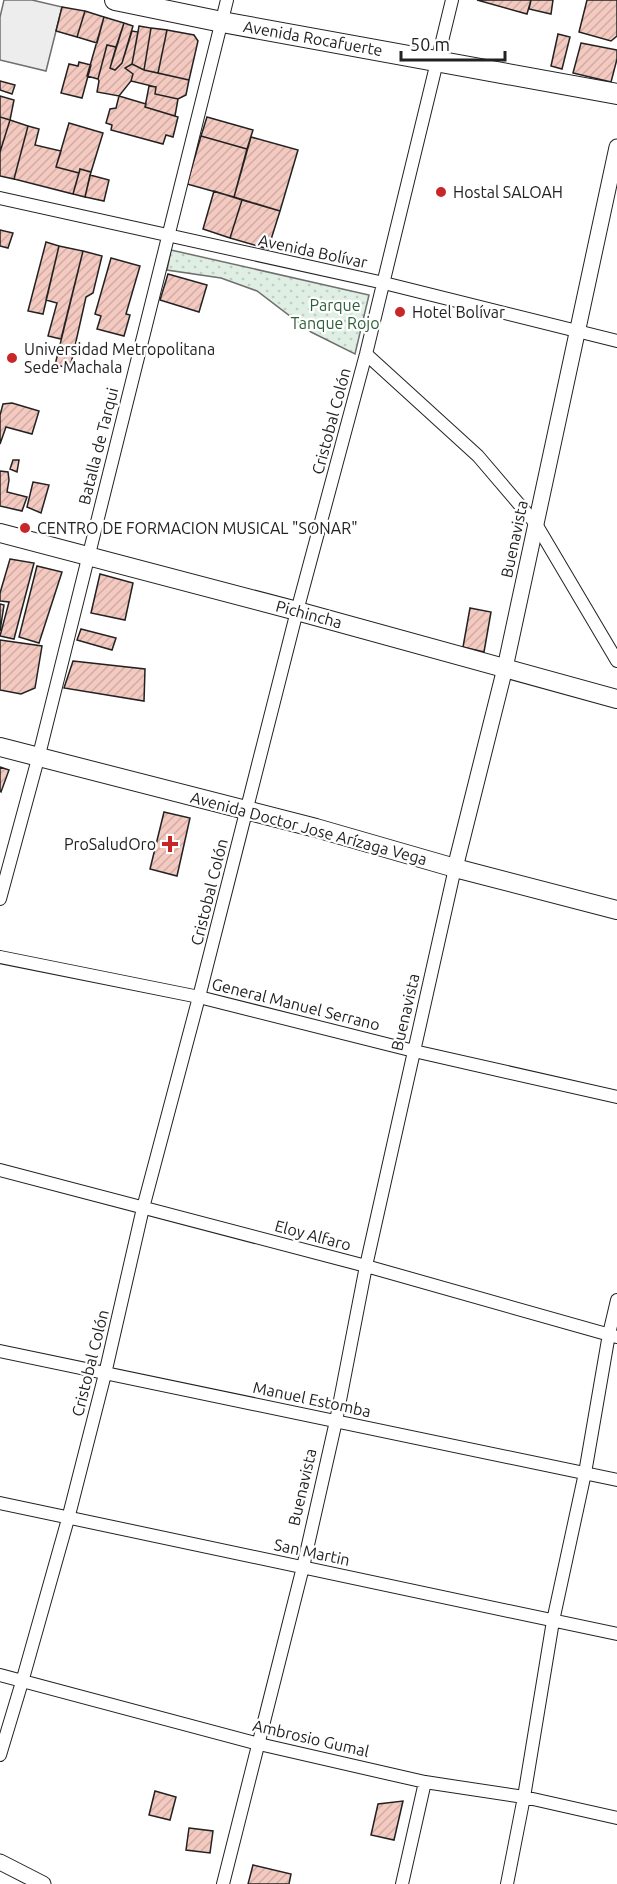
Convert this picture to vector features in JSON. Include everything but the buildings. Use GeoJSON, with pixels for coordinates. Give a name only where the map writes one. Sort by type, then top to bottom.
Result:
{"type":"FeatureCollection","features":[{"type":"Feature","properties":{"kind":"main road","name":"Avenida Rocafuerte"},"geometry":{"type":"LineString","coordinates":[[115,0],[222,22],[617,93]]}},
{"type":"Feature","properties":{"kind":"main road","name":"Pichincha"},"geometry":{"type":"LineString","coordinates":[[0,533],[297,611],[617,699]]}},
{"type":"Feature","properties":{"kind":"main road","name":"Avenida Doctor Jose Arízaga Vega"},"geometry":{"type":"LineString","coordinates":[[0,747],[316,828],[455,868],[617,910]]}},
{"type":"Feature","properties":{"kind":"street","name":"Batalla de Tarqui"},"geometry":{"type":"LineString","coordinates":[[0,899],[39,757],[227,0]]}},
{"type":"Feature","properties":{"kind":"street","name":"Cristobal Colón"},"geometry":{"type":"LineString","coordinates":[[0,1755],[68,1519],[105,1374],[143,1208],[297,611],[366,354],[452,0]]}},
{"type":"Feature","properties":{"kind":"street","name":"Buenavista"},"geometry":{"type":"LineString","coordinates":[[223,1884],[303,1567],[336,1421],[366,1266],[455,868],[505,668],[617,147]]}},
{"type":"Feature","properties":{"kind":"street","name":"Avenida Bolívar"},"geometry":{"type":"LineString","coordinates":[[0,198],[384,283],[617,341]]}},
{"type":"Feature","properties":{"kind":"street"},"geometry":{"type":"LineString","coordinates":[[366,354],[478,456],[536,524],[617,661]]}},
{"type":"Feature","properties":{"kind":"street","name":"General Manuel Serrano"},"geometry":{"type":"LineString","coordinates":[[0,957],[199,997],[414,1051],[617,1097]]}},
{"type":"Feature","properties":{"kind":"street","name":"Eloy Alfaro"},"geometry":{"type":"LineString","coordinates":[[0,1170],[366,1266],[613,1335]]}},
{"type":"Feature","properties":{"kind":"street"},"geometry":{"type":"LineString","coordinates":[[507,1884],[553,1621],[613,1335],[617,1300]]}},
{"type":"Feature","properties":{"kind":"street","name":"Manuel Estomba"},"geometry":{"type":"LineString","coordinates":[[0,1351],[617,1480]]}},
{"type":"Feature","properties":{"kind":"street","name":"San Martin"},"geometry":{"type":"LineString","coordinates":[[0,1503],[617,1634]]}},
{"type":"Feature","properties":{"kind":"street","name":"Ambrosio Gumal"},"geometry":{"type":"LineString","coordinates":[[0,1676],[259,1744],[424,1782],[524,1797],[617,1818]]}},
{"type":"Feature","properties":{"kind":"street"},"geometry":{"type":"LineString","coordinates":[[402,1884],[424,1782]]}},
{"type":"Feature","properties":{"kind":"street"},"geometry":{"type":"LineString","coordinates":[[0,1862],[43,1884]]}},
{"type":"Feature","properties":{"kind":"green space","name":"Parque Tanque Rojo"},"geometry":{"type":"Polygon","coordinates":[[[171,250],[369,295],[355,354],[311,332],[257,291],[221,278],[167,270],[171,250]]]}},
{"type":"Feature","properties":{"kind":"shaded area"},"geometry":{"type":"Polygon","coordinates":[[[4,0],[32,0],[62,7],[46,71],[0,60],[0,17],[4,0]]]}},
{"type":"Feature","properties":{"kind":"place","name":"Hostal SALOAH"},"geometry":{"type":"Point","coordinates":[441,192]}},
{"type":"Feature","properties":{"kind":"place","name":"Hotel Bolívar"},"geometry":{"type":"Point","coordinates":[400,312]}},
{"type":"Feature","properties":{"kind":"place","name":"Universidad Metropolitana Sede Machala"},"geometry":{"type":"Point","coordinates":[12,358]}},
{"type":"Feature","properties":{"kind":"place","name":"CENTRO DE FORMACION MUSICAL \"SONAR\""},"geometry":{"type":"Point","coordinates":[25,528]}},
{"type":"Feature","properties":{"kind":"place","name":"ProSaludOro"},"geometry":{"type":"Point","coordinates":[170,844]}}]}
